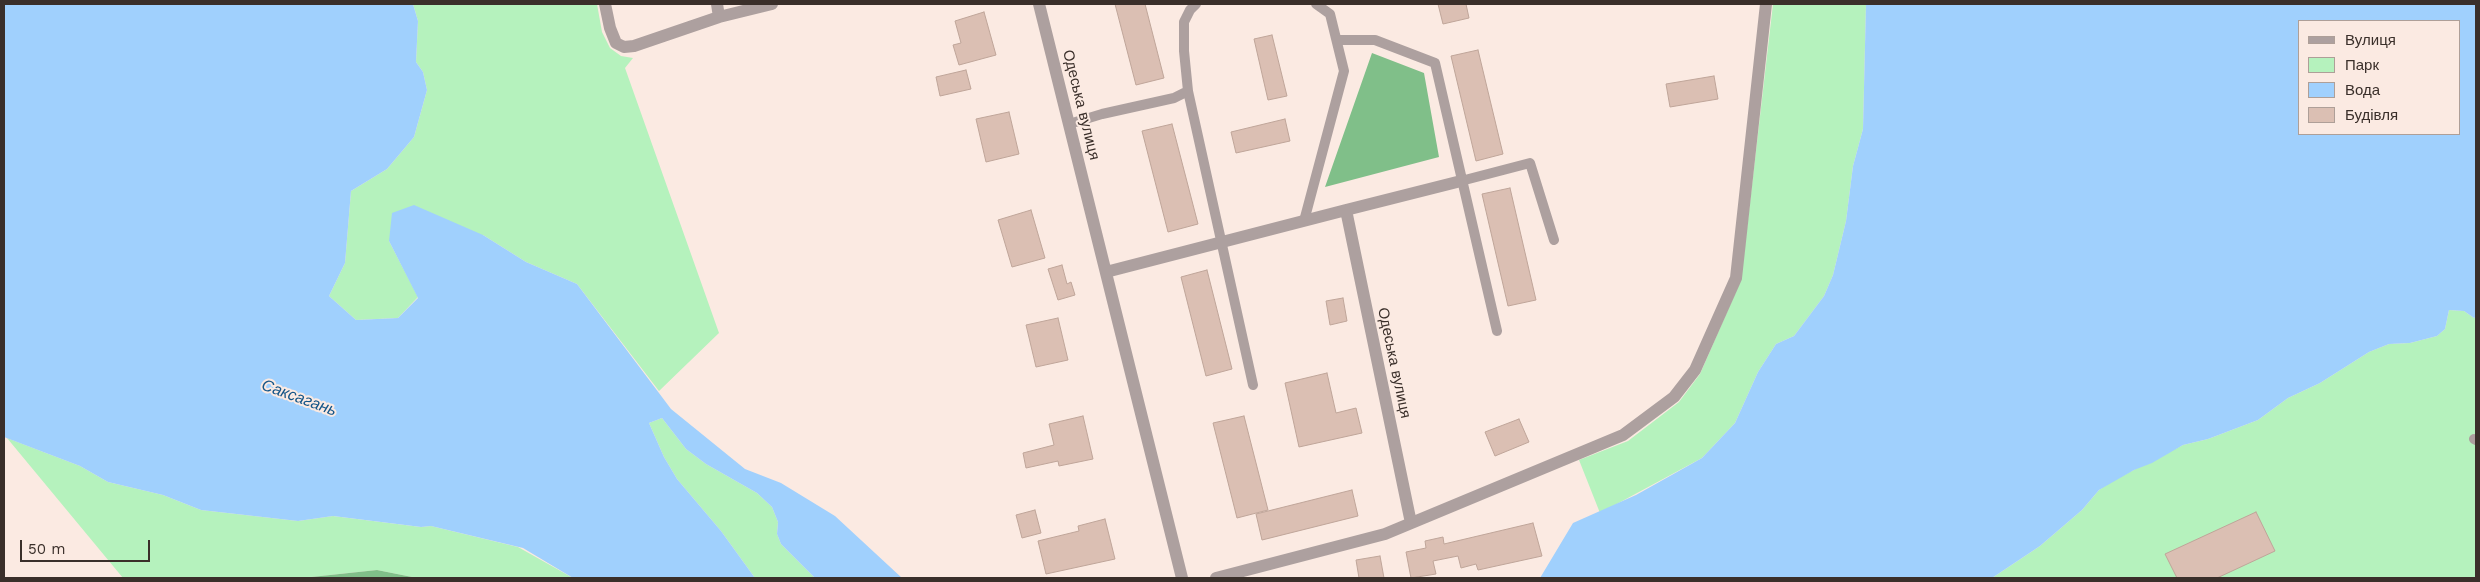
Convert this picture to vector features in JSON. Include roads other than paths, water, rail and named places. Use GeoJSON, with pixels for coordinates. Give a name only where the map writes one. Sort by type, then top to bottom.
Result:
{"type":"FeatureCollection","features":[{"type":"Feature","properties":{"kind":"street"},"geometry":{"type":"LineString","coordinates":[[605,4],[610,28],[616,42],[624,47],[634,46],[719,17],[772,4]]}},
{"type":"Feature","properties":{"kind":"street"},"geometry":{"type":"LineString","coordinates":[[716,4],[719,17]]}},
{"type":"Feature","properties":{"kind":"street","name":"Одеська вулиця"},"geometry":{"type":"LineString","coordinates":[[1039,4],[1182,578]]}},
{"type":"Feature","properties":{"kind":"street"},"geometry":{"type":"LineString","coordinates":[[1216,578],[1386,534],[1622,435],[1674,397],[1695,370],[1736,278],[1766,4]]}},
{"type":"Feature","properties":{"kind":"street"},"geometry":{"type":"LineString","coordinates":[[1106,272],[1461,180]]}},
{"type":"Feature","properties":{"kind":"street","name":"Одеська вулиця"},"geometry":{"type":"LineString","coordinates":[[1346,210],[1411,523]]}},
{"type":"Feature","properties":{"kind":"lane"},"geometry":{"type":"LineString","coordinates":[[1196,4],[1190,10],[1184,22],[1184,52],[1188,91],[1253,385]]}},
{"type":"Feature","properties":{"kind":"lane"},"geometry":{"type":"LineString","coordinates":[[1304,221],[1344,71],[1330,14],[1316,4]]}},
{"type":"Feature","properties":{"kind":"lane"},"geometry":{"type":"LineString","coordinates":[[1337,40],[1375,40],[1435,63],[1497,331]]}},
{"type":"Feature","properties":{"kind":"lane"},"geometry":{"type":"LineString","coordinates":[[1070,124],[1102,114],[1174,98],[1188,91]]}},
{"type":"Feature","properties":{"kind":"lane"},"geometry":{"type":"LineString","coordinates":[[1461,180],[1530,163],[1554,240]]}},
{"type":"Feature","properties":{"kind":"water","name":"Саксагань"},"geometry":{"type":"Polygon","coordinates":[[[4,4],[413,4],[418,21],[416,62],[423,72],[427,90],[414,137],[387,169],[351,191],[345,263],[329,296],[356,320],[398,318],[418,298],[389,241],[392,213],[414,205],[483,235],[526,262],[577,284],[671,409],[745,469],[781,483],[835,516],[902,578],[815,578],[781,544],[777,534],[778,522],[772,507],[757,493],[706,464],[686,449],[662,418],[649,423],[664,457],[677,479],[721,531],[755,578],[573,578],[523,548],[431,526],[421,527],[333,516],[298,521],[201,510],[163,495],[108,482],[80,466],[4,437],[4,4]]]}},
{"type":"Feature","properties":{"kind":"water"},"geometry":{"type":"Polygon","coordinates":[[[1866,4],[2476,4],[2476,317],[2474,318],[2464,311],[2449,310],[2445,329],[2437,336],[2410,343],[2389,344],[2369,352],[2320,383],[2288,398],[2258,420],[2208,439],[2183,445],[2152,463],[2134,470],[2099,490],[2082,510],[2040,546],[1992,578],[1540,578],[1573,523],[1636,495],[1702,458],[1735,423],[1758,372],[1776,344],[1794,336],[1824,296],[1833,275],[1846,221],[1853,166],[1863,129],[1866,4]]]}}]}
